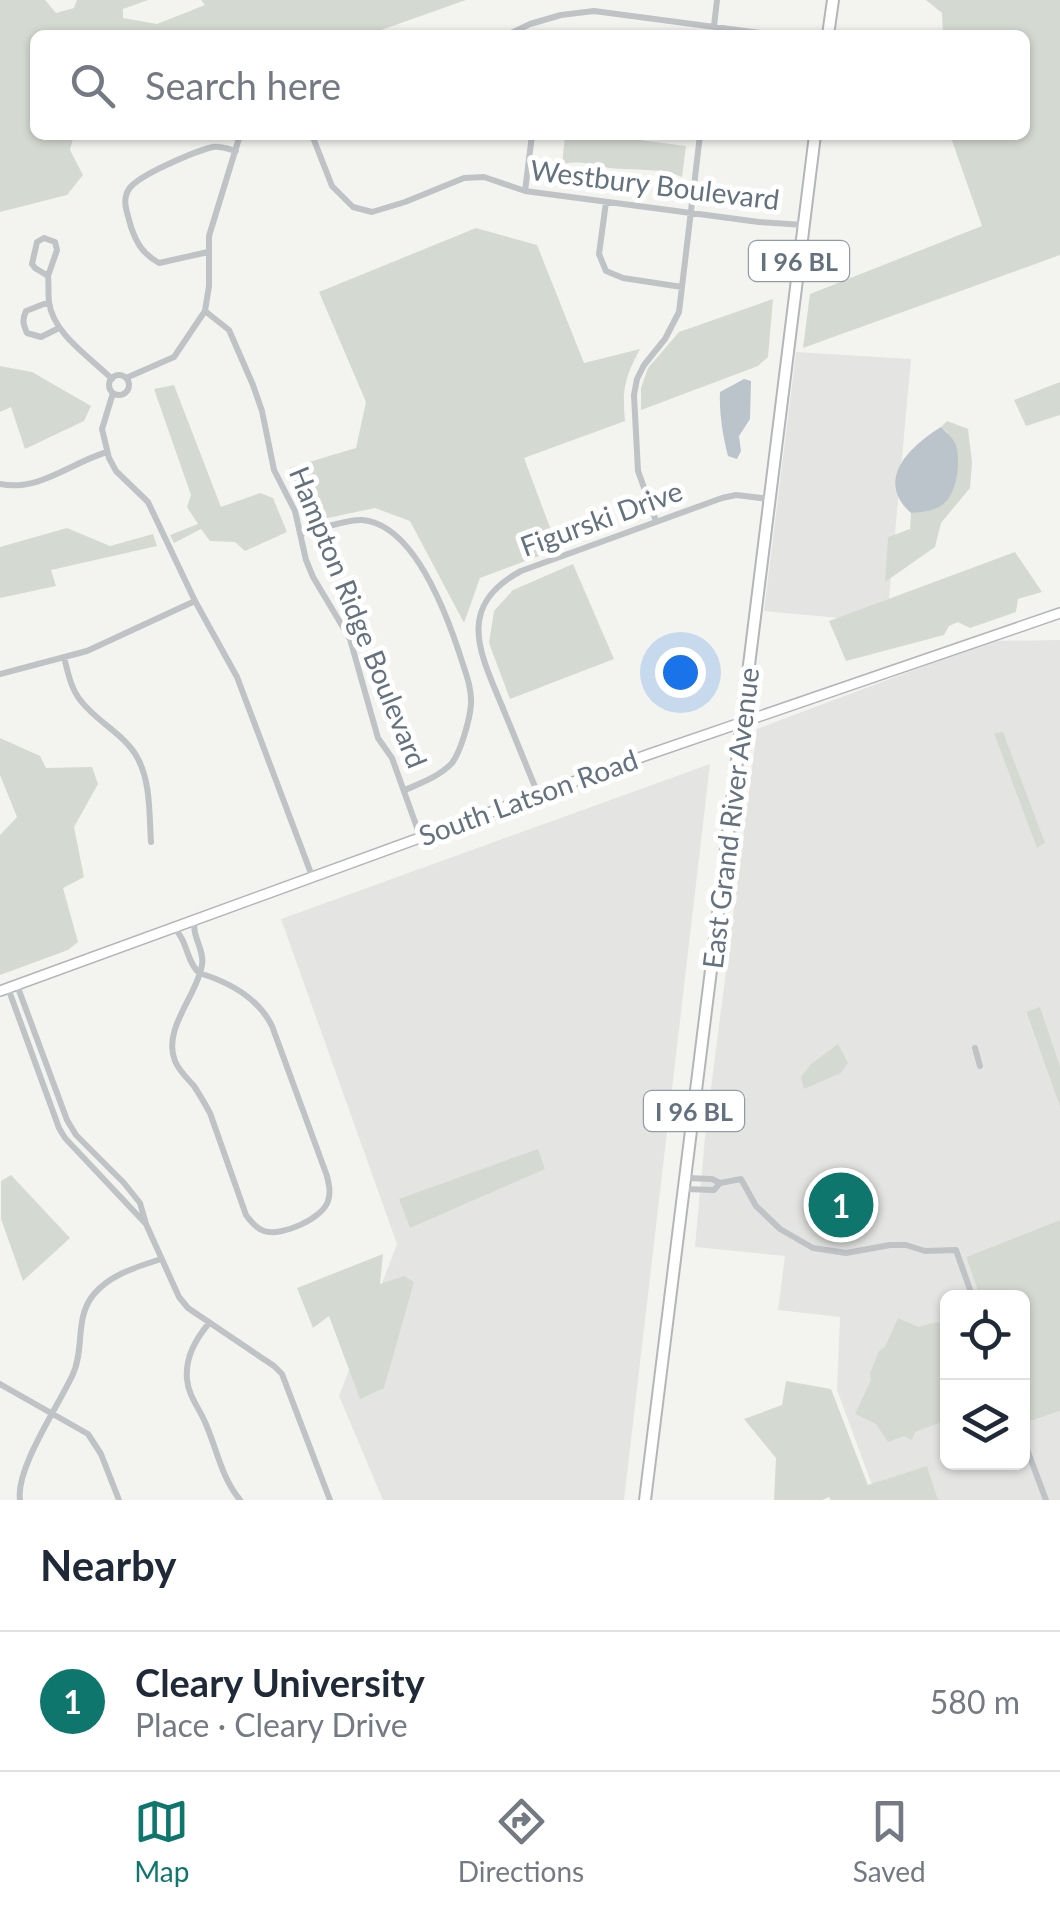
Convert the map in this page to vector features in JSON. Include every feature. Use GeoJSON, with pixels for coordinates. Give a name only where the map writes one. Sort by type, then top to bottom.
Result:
{"type":"FeatureCollection","features":[{"type":"Feature","properties":{"kind":"main road"},"geometry":{"type":"LineString","coordinates":[[829,30],[833,0]]}},
{"type":"Feature","properties":{"kind":"main road","name":"East Grand River Avenue"},"geometry":{"type":"LineString","coordinates":[[645,1500],[814,140]]}},
{"type":"Feature","properties":{"kind":"main road","name":"South Latson Road"},"geometry":{"type":"LineString","coordinates":[[8,988],[420,836],[1060,613]]}},
{"type":"Feature","properties":{"kind":"street"},"geometry":{"type":"LineString","coordinates":[[713,30],[717,0]]}},
{"type":"Feature","properties":{"kind":"street"},"geometry":{"type":"LineString","coordinates":[[517,30],[561,14],[594,10],[707,30]]}},
{"type":"Feature","properties":{"kind":"street"},"geometry":{"type":"LineString","coordinates":[[126,378],[174,356],[205,311],[209,236],[239,140]]}},
{"type":"Feature","properties":{"kind":"street","name":"Westbury Boulevard"},"geometry":{"type":"LineString","coordinates":[[314,140],[332,186],[353,208],[372,212],[464,178],[484,177],[524,191],[804,225]]}},
{"type":"Feature","properties":{"kind":"street"},"geometry":{"type":"LineString","coordinates":[[524,191],[531,140]]}},
{"type":"Feature","properties":{"kind":"street"},"geometry":{"type":"LineString","coordinates":[[656,522],[638,470],[634,395],[644,365],[679,312],[699,140]]}},
{"type":"Feature","properties":{"kind":"street"},"geometry":{"type":"LineString","coordinates":[[208,252],[159,262],[146,256],[136,241],[125,198],[140,178],[167,165],[216,146],[236,151]]}},
{"type":"Feature","properties":{"kind":"street"},"geometry":{"type":"LineString","coordinates":[[606,202],[599,254],[606,271],[624,278],[682,286]]}},
{"type":"Feature","properties":{"kind":"street"},"geometry":{"type":"LineString","coordinates":[[48,276],[34,268],[32,259],[37,242],[44,238],[54,242],[57,250],[48,276],[49,302],[59,328],[112,378]]}},
{"type":"Feature","properties":{"kind":"street"},"geometry":{"type":"LineString","coordinates":[[49,302],[26,311],[24,326],[28,333],[41,337],[59,328]]}},
{"type":"Feature","properties":{"kind":"street","name":"Hampton Ridge Boulevard"},"geometry":{"type":"LineString","coordinates":[[205,311],[230,330],[242,358],[262,411],[274,470],[295,511],[313,577],[350,640],[378,738],[406,790],[420,836]]}},
{"type":"Feature","properties":{"kind":"street"},"geometry":{"type":"LineString","coordinates":[[112,378],[126,378],[127,391],[121,395],[113,393],[109,386],[112,378]]}},
{"type":"Feature","properties":{"kind":"street"},"geometry":{"type":"LineString","coordinates":[[113,393],[102,428],[107,452],[116,470],[148,502],[237,677],[312,876]]}},
{"type":"Feature","properties":{"kind":"street"},"geometry":{"type":"LineString","coordinates":[[0,484],[27,486],[107,452]]}},
{"type":"Feature","properties":{"kind":"street","name":"Figurski Drive"},"geometry":{"type":"LineString","coordinates":[[538,794],[480,656],[478,625],[481,609],[491,592],[521,571],[722,498],[769,499]]}},
{"type":"Feature","properties":{"kind":"street"},"geometry":{"type":"LineString","coordinates":[[301,534],[361,520],[380,526],[399,539],[422,569],[449,621],[468,678],[471,705],[461,748],[451,764],[406,790]]}},
{"type":"Feature","properties":{"kind":"street"},"geometry":{"type":"LineString","coordinates":[[0,674],[87,652],[195,601]]}},
{"type":"Feature","properties":{"kind":"street"},"geometry":{"type":"LineString","coordinates":[[64,658],[82,702],[123,739],[139,761],[147,784],[151,842]]}},
{"type":"Feature","properties":{"kind":"street"},"geometry":{"type":"LineString","coordinates":[[174,928],[198,973],[264,1008],[328,1176],[328,1205],[310,1220],[276,1233],[264,1231],[246,1215],[210,1113],[174,1058],[176,1028],[198,973],[202,966],[195,920]]}},
{"type":"Feature","properties":{"kind":"street"},"geometry":{"type":"LineString","coordinates":[[8,988],[35,1034],[72,1128],[140,1203],[179,1297],[188,1308],[282,1374],[330,1500]]}},
{"type":"Feature","properties":{"kind":"street"},"geometry":{"type":"LineString","coordinates":[[8,988],[64,1138],[146,1224]]}},
{"type":"Feature","properties":{"kind":"street"},"geometry":{"type":"LineString","coordinates":[[26,1038],[35,1034]]}},
{"type":"Feature","properties":{"kind":"street"},"geometry":{"type":"LineString","coordinates":[[975,1048],[980,1066]]}},
{"type":"Feature","properties":{"kind":"street"},"geometry":{"type":"LineString","coordinates":[[46,1093],[55,1089]]}},
{"type":"Feature","properties":{"kind":"street"},"geometry":{"type":"LineString","coordinates":[[97,1172],[104,1164]]}},
{"type":"Feature","properties":{"kind":"street"},"geometry":{"type":"LineString","coordinates":[[685,1184],[712,1179],[720,1184],[741,1179],[756,1206],[794,1239],[813,1248],[846,1253],[906,1244],[925,1251],[956,1250],[970,1290]]}},
{"type":"Feature","properties":{"kind":"street"},"geometry":{"type":"LineString","coordinates":[[20,1500],[18,1491],[27,1460],[77,1364],[82,1318],[88,1302],[108,1280],[161,1259]]}},
{"type":"Feature","properties":{"kind":"street"},"geometry":{"type":"LineString","coordinates":[[210,1323],[196,1339],[188,1358],[187,1380],[226,1480],[240,1500]]}},
{"type":"Feature","properties":{"kind":"street"},"geometry":{"type":"LineString","coordinates":[[0,1384],[88,1434],[102,1454],[119,1500]]}},
{"type":"Feature","properties":{"kind":"street"},"geometry":{"type":"LineString","coordinates":[[1030,1457],[1046,1500]]}},
{"type":"Feature","properties":{"kind":"shaded area"},"geometry":{"type":"Polygon","coordinates":[[[0,0],[45,0],[56,13],[74,8],[77,0],[148,0],[123,9],[123,18],[157,24],[205,5],[201,0],[466,0],[381,30],[30,30],[30,140],[73,140],[70,150],[83,175],[67,195],[0,212],[0,0]]]}},
{"type":"Feature","properties":{"kind":"shaded area"},"geometry":{"type":"Polygon","coordinates":[[[926,0],[1060,0],[1060,255],[803,348],[810,294],[982,226],[952,140],[1030,140],[1030,30],[943,30],[942,13],[926,0]]]}},
{"type":"Feature","properties":{"kind":"shaded area"},"geometry":{"type":"Polygon","coordinates":[[[564,140],[639,140],[686,146],[682,177],[655,171],[562,164],[564,140]]]}},
{"type":"Feature","properties":{"kind":"shaded area"},"geometry":{"type":"Polygon","coordinates":[[[476,228],[537,245],[584,363],[640,349],[626,384],[625,421],[524,458],[558,549],[480,578],[464,623],[410,521],[375,508],[309,522],[289,468],[356,448],[366,402],[319,292],[476,228]]]}},
{"type":"Feature","properties":{"kind":"shaded area"},"geometry":{"type":"Polygon","coordinates":[[[773,299],[768,357],[758,366],[641,410],[641,388],[648,368],[679,332],[773,299]]]}},
{"type":"Feature","properties":{"kind":"shaded area"},"geometry":{"type":"Polygon","coordinates":[[[796,352],[911,359],[889,599],[839,618],[764,611],[796,352]]]}},
{"type":"Feature","properties":{"kind":"shaded area"},"geometry":{"type":"Polygon","coordinates":[[[0,366],[32,372],[91,406],[84,421],[25,449],[11,407],[0,412],[0,366]]]}},
{"type":"Feature","properties":{"kind":"shaded area"},"geometry":{"type":"Polygon","coordinates":[[[744,379],[751,381],[750,419],[739,436],[741,451],[737,459],[728,456],[720,392],[744,379]]]}},
{"type":"Feature","properties":{"kind":"shaded area"},"geometry":{"type":"Polygon","coordinates":[[[1060,382],[1060,415],[1026,426],[1014,400],[1060,382]]]}},
{"type":"Feature","properties":{"kind":"shaded area"},"geometry":{"type":"Polygon","coordinates":[[[174,385],[221,507],[260,493],[273,498],[287,532],[245,551],[235,542],[210,541],[201,529],[174,543],[170,535],[198,524],[187,507],[191,495],[154,389],[174,385]]]}},
{"type":"Feature","properties":{"kind":"shaded area"},"geometry":{"type":"Polygon","coordinates":[[[947,421],[968,429],[970,488],[941,523],[935,547],[885,582],[888,537],[910,529],[911,513],[928,511],[948,433],[941,427],[947,421]]]}},
{"type":"Feature","properties":{"kind":"shaded area"},"geometry":{"type":"Polygon","coordinates":[[[941,427],[956,445],[958,469],[954,486],[942,505],[911,513],[900,501],[896,476],[908,454],[941,427]]]}},
{"type":"Feature","properties":{"kind":"shaded area"},"geometry":{"type":"Polygon","coordinates":[[[67,528],[110,546],[153,534],[157,546],[51,570],[56,586],[0,598],[0,547],[67,528]]]}},
{"type":"Feature","properties":{"kind":"shaded area"},"geometry":{"type":"Polygon","coordinates":[[[1015,552],[1042,592],[1018,599],[1016,612],[970,628],[958,622],[949,626],[944,635],[846,661],[829,621],[1015,552]]]}},
{"type":"Feature","properties":{"kind":"shaded area"},"geometry":{"type":"Polygon","coordinates":[[[573,564],[614,659],[510,699],[489,643],[494,611],[513,590],[573,564]]]}},
{"type":"Feature","properties":{"kind":"shaded area"},"geometry":{"type":"Polygon","coordinates":[[[1060,640],[1060,1066],[1040,1008],[1026,1013],[1060,1107],[1060,1220],[966,1257],[978,1290],[940,1290],[940,1470],[1030,1470],[1030,1422],[1060,1411],[1060,1500],[830,1500],[872,1485],[837,1390],[840,1317],[778,1310],[785,1256],[695,1247],[706,1127],[757,729],[991,641],[1060,640]]]}},
{"type":"Feature","properties":{"kind":"shaded area"},"geometry":{"type":"Polygon","coordinates":[[[1003,732],[1045,843],[1037,848],[994,733],[1003,732]]]}},
{"type":"Feature","properties":{"kind":"shaded area"},"geometry":{"type":"Polygon","coordinates":[[[0,738],[40,756],[46,768],[92,767],[98,784],[74,827],[84,877],[63,888],[78,942],[68,950],[0,975],[0,835],[17,817],[0,775],[0,738]]]}},
{"type":"Feature","properties":{"kind":"shaded area"},"geometry":{"type":"Polygon","coordinates":[[[710,764],[624,1500],[383,1500],[339,1396],[397,1244],[281,919],[710,764]]]}},
{"type":"Feature","properties":{"kind":"shaded area"},"geometry":{"type":"Polygon","coordinates":[[[1040,1007],[1060,1066],[1060,1107],[1026,1012],[1040,1007]]]}},
{"type":"Feature","properties":{"kind":"shaded area"},"geometry":{"type":"Polygon","coordinates":[[[838,1044],[848,1063],[841,1073],[804,1089],[801,1077],[811,1064],[838,1044]]]}},
{"type":"Feature","properties":{"kind":"shaded area"},"geometry":{"type":"Polygon","coordinates":[[[538,1149],[545,1169],[410,1228],[399,1199],[538,1149]]]}},
{"type":"Feature","properties":{"kind":"shaded area"},"geometry":{"type":"Polygon","coordinates":[[[11,1175],[70,1238],[23,1281],[1,1219],[1,1181],[11,1175]]]}},
{"type":"Feature","properties":{"kind":"shaded area"},"geometry":{"type":"Polygon","coordinates":[[[1060,1220],[1060,1411],[1030,1421],[1030,1290],[978,1290],[966,1257],[1060,1220]]]}},
{"type":"Feature","properties":{"kind":"shaded area"},"geometry":{"type":"Polygon","coordinates":[[[383,1254],[380,1284],[404,1276],[414,1282],[384,1388],[360,1399],[329,1316],[313,1328],[297,1288],[383,1254]]]}},
{"type":"Feature","properties":{"kind":"shaded area"},"geometry":{"type":"Polygon","coordinates":[[[898,1318],[919,1327],[940,1322],[940,1423],[915,1432],[912,1440],[904,1436],[888,1442],[876,1424],[855,1414],[879,1351],[885,1347],[898,1318]]]}},
{"type":"Feature","properties":{"kind":"shaded area"},"geometry":{"type":"Polygon","coordinates":[[[786,1381],[831,1389],[868,1485],[927,1466],[938,1500],[774,1500],[776,1458],[744,1419],[782,1405],[786,1381]]]}},
{"type":"Feature","properties":{"kind":"place","name":"Cleary University"},"geometry":{"type":"Point","coordinates":[841,1205]}}]}
